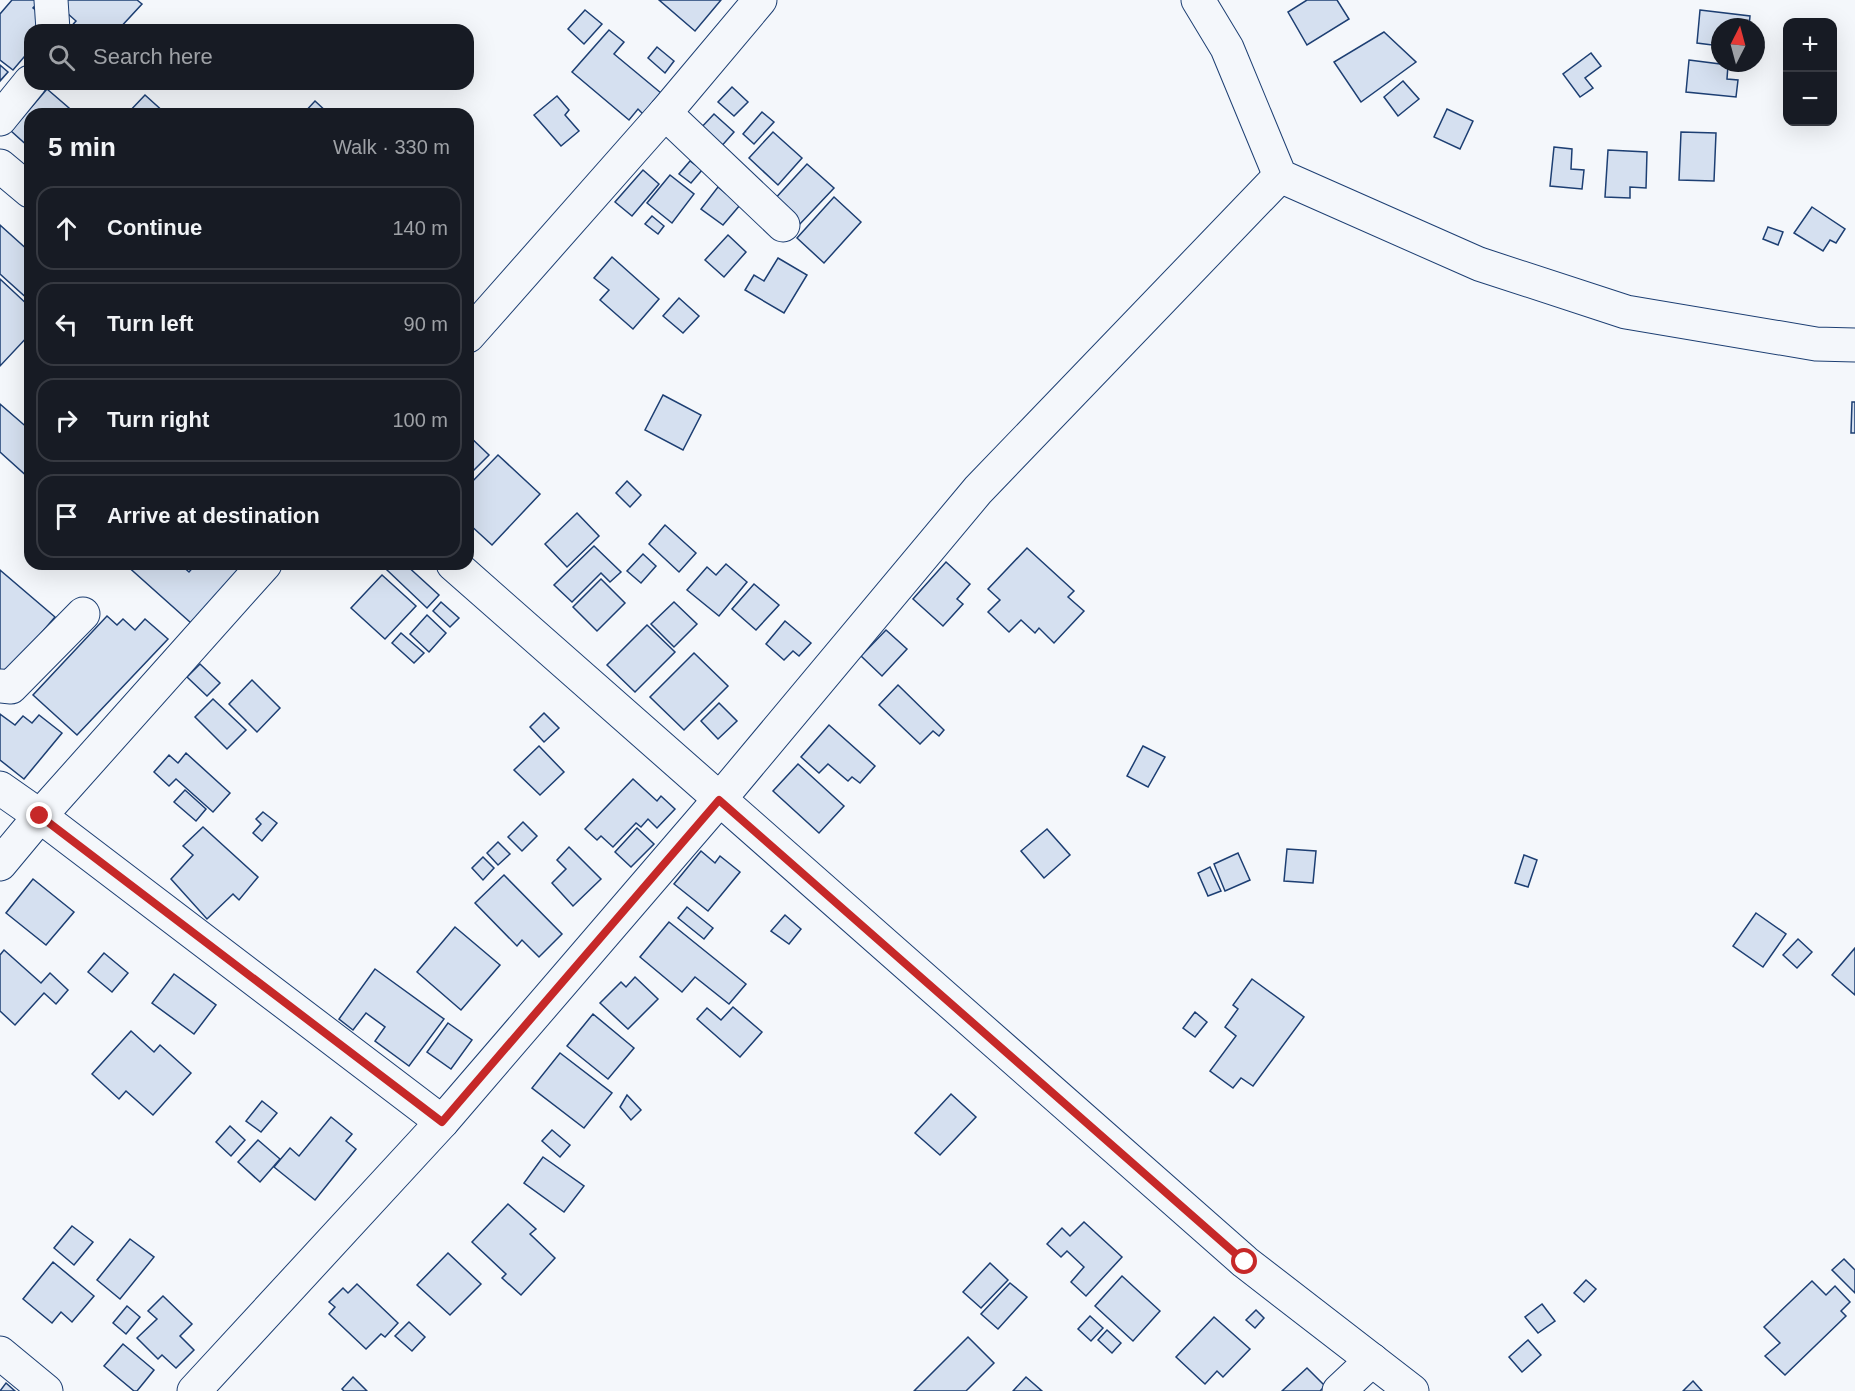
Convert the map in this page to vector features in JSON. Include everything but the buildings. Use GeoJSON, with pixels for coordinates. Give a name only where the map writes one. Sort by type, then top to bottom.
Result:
{"type":"FeatureCollection","features":[{"type":"Feature","properties":{"kind":"street"},"geometry":{"type":"LineString","coordinates":[[51,0],[53,24]]}},
{"type":"Feature","properties":{"kind":"street"},"geometry":{"type":"LineString","coordinates":[[474,329],[665,113],[760,0]]}},
{"type":"Feature","properties":{"kind":"street"},"geometry":{"type":"LineString","coordinates":[[1198,0],[1227,48],[1280,176],[1479,264],[1626,312],[1816,344],[1855,345]]}},
{"type":"Feature","properties":{"kind":"street"},"geometry":{"type":"LineString","coordinates":[[0,119],[24,89]]}},
{"type":"Feature","properties":{"kind":"street"},"geometry":{"type":"LineString","coordinates":[[665,113],[783,225]]}},
{"type":"Feature","properties":{"kind":"street"},"geometry":{"type":"LineString","coordinates":[[0,167],[24,186]]}},
{"type":"Feature","properties":{"kind":"street"},"geometry":{"type":"LineString","coordinates":[[194,1391],[442,1122],[719,800],[978,490],[1280,176]]}},
{"type":"Feature","properties":{"kind":"street"},"geometry":{"type":"LineString","coordinates":[[0,864],[260,570]]}},
{"type":"Feature","properties":{"kind":"street"},"geometry":{"type":"LineString","coordinates":[[460,570],[1245,1262],[1412,1391]]}},
{"type":"Feature","properties":{"kind":"street"},"geometry":{"type":"LineString","coordinates":[[0,686],[10,687],[82,614]]}},
{"type":"Feature","properties":{"kind":"street"},"geometry":{"type":"LineString","coordinates":[[0,788],[442,1122]]}},
{"type":"Feature","properties":{"kind":"street"},"geometry":{"type":"LineString","coordinates":[[0,1353],[46,1391]]}},
{"type":"Feature","properties":{"kind":"street"},"geometry":{"type":"LineString","coordinates":[[1340,1391],[1372,1360]]}},
{"type":"Feature","properties":{"kind":"route"},"geometry":{"type":"LineString","coordinates":[[40,816],[442,1122],[719,800],[1245,1262]]}}]}
